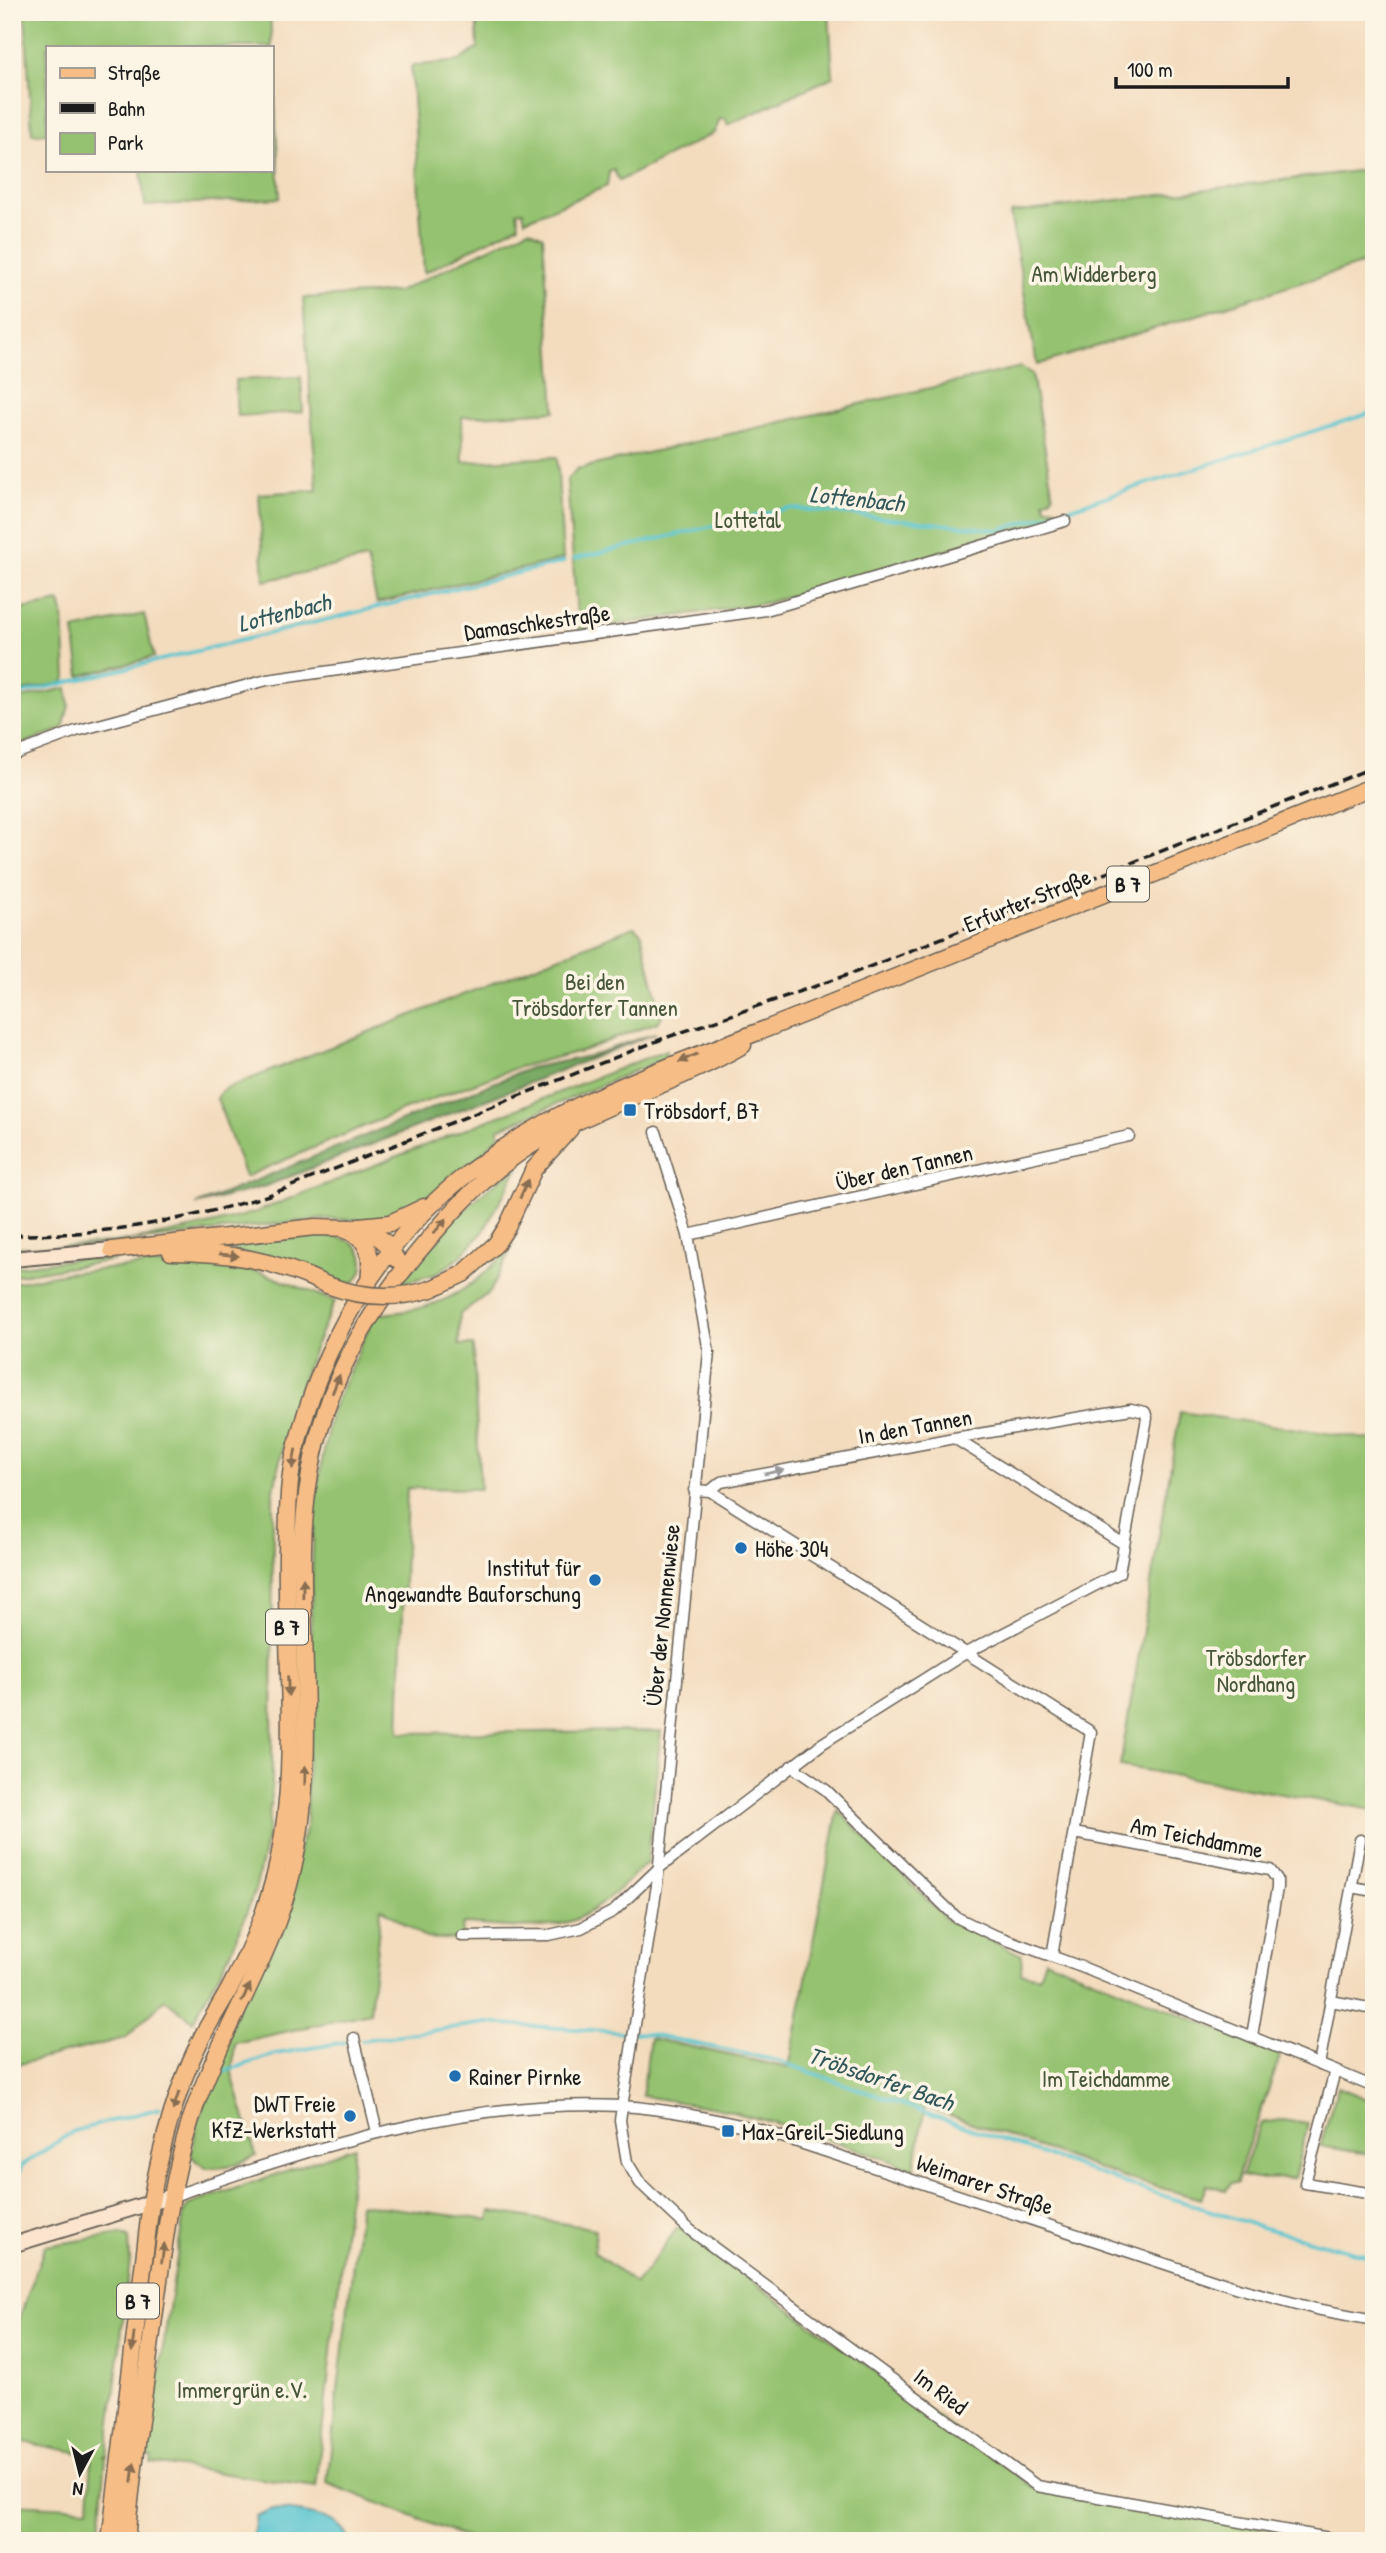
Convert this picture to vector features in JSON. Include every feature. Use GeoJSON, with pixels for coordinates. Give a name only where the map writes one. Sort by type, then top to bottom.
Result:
{"type":"FeatureCollection","features":[{"type":"Feature","properties":{"kind":"main road","name":"Erfurter Straße"},"geometry":{"type":"LineString","coordinates":[[438,1198],[504,1146],[562,1113],[694,1055],[775,1026],[1374,786]]}},
{"type":"Feature","properties":{"kind":"main road","name":"Erfurter Straße"},"geometry":{"type":"LineString","coordinates":[[579,1121],[707,1065],[775,1026]]}},
{"type":"Feature","properties":{"kind":"main road","name":"B 7"},"geometry":{"type":"LineString","coordinates":[[126,2541],[173,2196],[192,2118],[215,2053],[265,1954],[292,1874],[306,1783],[304,1518],[323,1416],[373,1309],[395,1277],[463,1199],[492,1173],[531,1145],[579,1121]]}},
{"type":"Feature","properties":{"kind":"main road","name":"B 7"},"geometry":{"type":"LineString","coordinates":[[112,1250],[246,1256],[289,1268],[327,1285],[365,1296],[389,1297],[431,1289],[463,1274],[488,1252],[508,1227],[534,1169],[579,1121]]}},
{"type":"Feature","properties":{"kind":"main road","name":"B 7"},"geometry":{"type":"LineString","coordinates":[[110,2541],[151,2202],[162,2147],[178,2092],[201,2038],[247,1952],[278,1862],[290,1783],[287,1567],[288,1502],[294,1453],[326,1356],[340,1326],[392,1251],[438,1198]]}},
{"type":"Feature","properties":{"kind":"main road"},"geometry":{"type":"LineString","coordinates":[[112,1250],[295,1229],[390,1223],[438,1198]]}},
{"type":"Feature","properties":{"kind":"main road"},"geometry":{"type":"LineString","coordinates":[[336,1227],[369,1231],[392,1251],[396,1260],[395,1277]]}},
{"type":"Feature","properties":{"kind":"main road"},"geometry":{"type":"LineString","coordinates":[[336,1227],[352,1232],[370,1250],[368,1284]]}},
{"type":"Feature","properties":{"kind":"street","name":"Damaschkestraße"},"geometry":{"type":"LineString","coordinates":[[12,755],[76,731],[267,680],[766,610],[1065,521]]}},
{"type":"Feature","properties":{"kind":"street","name":"Über der Nonnenwiese"},"geometry":{"type":"LineString","coordinates":[[623,2106],[659,1868],[709,1352],[688,1235],[656,1132]]}},
{"type":"Feature","properties":{"kind":"street","name":"Über den Tannen"},"geometry":{"type":"LineString","coordinates":[[688,1235],[1129,1136]]}},
{"type":"Feature","properties":{"kind":"street"},"geometry":{"type":"LineString","coordinates":[[12,1259],[112,1250]]}},
{"type":"Feature","properties":{"kind":"street","name":"In den Tannen"},"geometry":{"type":"LineString","coordinates":[[694,1490],[710,1491],[721,1482],[954,1438],[1131,1409],[1145,1412],[1145,1430],[1124,1544]]}},
{"type":"Feature","properties":{"kind":"street"},"geometry":{"type":"LineString","coordinates":[[462,1936],[549,1935],[581,1928],[614,1911],[659,1868],[791,1766],[964,1654],[1119,1573],[1124,1544],[954,1438]]}},
{"type":"Feature","properties":{"kind":"street"},"geometry":{"type":"LineString","coordinates":[[710,1491],[1091,1732],[1052,1956]]}},
{"type":"Feature","properties":{"kind":"street"},"geometry":{"type":"LineString","coordinates":[[791,1766],[826,1790],[956,1917],[991,1934],[1052,1956],[1374,2087]]}},
{"type":"Feature","properties":{"kind":"street","name":"Am Teichdamme"},"geometry":{"type":"LineString","coordinates":[[1074,1833],[1270,1870],[1277,1879],[1277,1888],[1252,2036]]}},
{"type":"Feature","properties":{"kind":"street"},"geometry":{"type":"LineString","coordinates":[[1320,2065],[1360,1840]]}},
{"type":"Feature","properties":{"kind":"street"},"geometry":{"type":"LineString","coordinates":[[1352,1887],[1374,1891]]}},
{"type":"Feature","properties":{"kind":"street"},"geometry":{"type":"LineString","coordinates":[[1331,2001],[1374,2008]]}},
{"type":"Feature","properties":{"kind":"street"},"geometry":{"type":"LineString","coordinates":[[354,2038],[377,2132]]}},
{"type":"Feature","properties":{"kind":"street"},"geometry":{"type":"LineString","coordinates":[[1335,2071],[1305,2183],[1374,2194]]}},
{"type":"Feature","properties":{"kind":"street","name":"Weimarer Straße"},"geometry":{"type":"LineString","coordinates":[[173,2196],[377,2132],[428,2120],[519,2108],[623,2106],[684,2113],[758,2129],[1238,2288],[1316,2309],[1374,2320]]}},
{"type":"Feature","properties":{"kind":"street","name":"Im Ried"},"geometry":{"type":"LineString","coordinates":[[623,2106],[620,2120],[627,2162],[640,2183],[690,2230],[1037,2486],[1346,2541]]}},
{"type":"Feature","properties":{"kind":"street"},"geometry":{"type":"LineString","coordinates":[[12,2245],[173,2196]]}},
{"type":"Feature","properties":{"kind":"green space"},"geometry":{"type":"Polygon","coordinates":[[[25,12],[270,12],[272,46],[46,46],[46,133],[32,134],[25,12]]]}},
{"type":"Feature","properties":{"kind":"green space"},"geometry":{"type":"Polygon","coordinates":[[[476,12],[829,12],[833,77],[728,125],[725,119],[720,119],[714,133],[619,181],[614,170],[609,172],[607,186],[525,220],[523,211],[517,212],[519,225],[424,273],[411,66],[459,61],[478,48],[476,12]]]}},
{"type":"Feature","properties":{"kind":"green space"},"geometry":{"type":"Polygon","coordinates":[[[273,68],[280,198],[145,206],[141,172],[273,172],[273,68]]]}},
{"type":"Feature","properties":{"kind":"green space","name":"Am Widderberg"},"geometry":{"type":"Polygon","coordinates":[[[1374,169],[1374,260],[1037,365],[1010,213],[1374,169]]]}},
{"type":"Feature","properties":{"kind":"green space"},"geometry":{"type":"Polygon","coordinates":[[[529,229],[543,236],[555,411],[462,417],[463,462],[557,457],[563,559],[377,603],[367,559],[264,581],[259,494],[317,490],[303,298],[398,292],[529,229]]]}},
{"type":"Feature","properties":{"kind":"green space","name":"Lottetal"},"geometry":{"type":"Polygon","coordinates":[[[1021,367],[1032,374],[1053,496],[1044,501],[1046,507],[1056,508],[1059,518],[766,603],[578,630],[567,480],[577,469],[1021,367]]]}},
{"type":"Feature","properties":{"kind":"green space"},"geometry":{"type":"Polygon","coordinates":[[[301,377],[303,412],[237,416],[235,380],[301,377]]]}},
{"type":"Feature","properties":{"kind":"green space"},"geometry":{"type":"Polygon","coordinates":[[[60,602],[63,613],[66,678],[62,683],[12,693],[12,611],[60,602]]]}},
{"type":"Feature","properties":{"kind":"green space"},"geometry":{"type":"Polygon","coordinates":[[[144,614],[154,657],[80,676],[74,630],[144,614]]]}},
{"type":"Feature","properties":{"kind":"green space"},"geometry":{"type":"Polygon","coordinates":[[[67,688],[69,705],[63,729],[12,748],[12,700],[67,688]]]}},
{"type":"Feature","properties":{"kind":"green space","name":"Bei den Tröbsdorfer Tannen"},"geometry":{"type":"Polygon","coordinates":[[[634,927],[641,933],[662,1016],[658,1022],[585,1050],[519,1067],[400,1111],[245,1177],[217,1098],[222,1090],[634,927]]]}},
{"type":"Feature","properties":{"kind":"green space"},"geometry":{"type":"Polygon","coordinates":[[[656,1033],[266,1186],[196,1205],[530,1068],[589,1056],[656,1033]]]}},
{"type":"Feature","properties":{"kind":"green space"},"geometry":{"type":"Polygon","coordinates":[[[666,1050],[665,1058],[498,1129],[500,1135],[453,1180],[426,1201],[400,1215],[379,1220],[315,1220],[88,1247],[12,1253],[12,1247],[74,1246],[166,1234],[256,1212],[666,1050]]]}},
{"type":"Feature","properties":{"kind":"green space"},"geometry":{"type":"Polygon","coordinates":[[[518,1168],[483,1232],[459,1258],[436,1274],[399,1284],[469,1206],[500,1179],[518,1168]]]}},
{"type":"Feature","properties":{"kind":"green space"},"geometry":{"type":"Polygon","coordinates":[[[304,1235],[342,1238],[357,1246],[363,1263],[357,1278],[349,1285],[233,1250],[233,1243],[304,1235]]]}},
{"type":"Feature","properties":{"kind":"green space"},"geometry":{"type":"Polygon","coordinates":[[[514,1243],[490,1292],[460,1314],[459,1345],[473,1345],[480,1489],[407,1488],[399,1733],[661,1731],[647,1863],[609,1898],[588,1913],[553,1926],[527,1928],[463,1924],[461,1940],[426,1938],[381,1908],[370,2013],[235,2043],[232,2074],[256,2156],[228,2167],[206,2168],[191,2156],[196,2130],[219,2056],[306,1829],[314,1506],[331,1412],[375,1314],[418,1309],[453,1295],[484,1274],[514,1243]]]}},
{"type":"Feature","properties":{"kind":"green space"},"geometry":{"type":"Polygon","coordinates":[[[84,1258],[116,1260],[12,1276],[12,1267],[84,1258]]]}},
{"type":"Feature","properties":{"kind":"green space"},"geometry":{"type":"Polygon","coordinates":[[[157,1264],[225,1266],[263,1273],[335,1301],[297,1396],[273,1495],[272,1788],[267,1837],[255,1890],[232,1950],[193,2021],[165,1999],[125,2038],[12,2066],[12,1283],[65,1273],[157,1264]]]}},
{"type":"Feature","properties":{"kind":"green space","name":"Tröbsdorfer Nordhang"},"geometry":{"type":"Polygon","coordinates":[[[1180,1412],[1374,1440],[1374,1810],[1120,1766],[1180,1412]]]}},
{"type":"Feature","properties":{"kind":"green space","name":"Im Teichdamme"},"geometry":{"type":"Polygon","coordinates":[[[838,1810],[947,1920],[1022,1955],[1021,1973],[1039,1977],[1045,1959],[1281,2055],[1239,2171],[1238,2183],[1231,2183],[1226,2190],[1206,2185],[1201,2199],[1122,2177],[925,2106],[914,2169],[799,2129],[716,2108],[642,2096],[650,2038],[789,2068],[838,1810]]]}},
{"type":"Feature","properties":{"kind":"green space"},"geometry":{"type":"Polygon","coordinates":[[[1338,2087],[1374,2102],[1374,2155],[1320,2146],[1338,2087]]]}},
{"type":"Feature","properties":{"kind":"green space"},"geometry":{"type":"Polygon","coordinates":[[[1282,2120],[1308,2124],[1294,2178],[1256,2179],[1241,2176],[1261,2123],[1282,2120]]]}},
{"type":"Feature","properties":{"kind":"green space","name":"Immergrün e.V."},"geometry":{"type":"Polygon","coordinates":[[[354,2147],[316,2487],[151,2463],[152,2458],[146,2456],[184,2213],[188,2205],[354,2147]]]}},
{"type":"Feature","properties":{"kind":"green space"},"geometry":{"type":"Polygon","coordinates":[[[360,2204],[489,2220],[491,2211],[596,2229],[594,2252],[636,2284],[678,2227],[1035,2488],[1336,2541],[475,2541],[327,2483],[360,2204]]]}},
{"type":"Feature","properties":{"kind":"green space","name":"Immergrün e.V."},"geometry":{"type":"Polygon","coordinates":[[[121,2234],[129,2238],[130,2261],[107,2456],[103,2456],[106,2457],[99,2541],[12,2541],[12,2504],[89,2508],[92,2455],[12,2440],[12,2339],[45,2246],[121,2234]]]}},
{"type":"Feature","properties":{"kind":"water"},"geometry":{"type":"Polygon","coordinates":[[[273,2509],[328,2519],[344,2531],[349,2541],[252,2541],[256,2516],[273,2509]]]}},
{"type":"Feature","properties":{"kind":"waterway","name":"Lottenbach"},"geometry":{"type":"LineString","coordinates":[[1067,509],[1374,412]]}},
{"type":"Feature","properties":{"kind":"waterway","name":"Lottenbach"},"geometry":{"type":"LineString","coordinates":[[574,559],[789,508],[999,530],[1055,513]]}},
{"type":"Feature","properties":{"kind":"waterway","name":"Lottenbach"},"geometry":{"type":"LineString","coordinates":[[12,696],[564,562]]}},
{"type":"Feature","properties":{"kind":"waterway","name":"Tröbsdorfer Bach"},"geometry":{"type":"LineString","coordinates":[[362,2040],[487,2023],[649,2034],[779,2061],[1127,2184],[1261,2227],[1373,2257]]}},
{"type":"Feature","properties":{"kind":"waterway","name":"Tröbsdorfer Bach"},"geometry":{"type":"LineString","coordinates":[[220,2073],[276,2054],[346,2042]]}},
{"type":"Feature","properties":{"kind":"waterway","name":"Tröbsdorfer Bach"},"geometry":{"type":"LineString","coordinates":[[12,2189],[22,2165],[74,2131],[160,2108]]}},
{"type":"Feature","properties":{"kind":"railway"},"geometry":{"type":"LineString","coordinates":[[12,1235],[110,1230],[206,1212],[269,1195],[662,1039],[856,972],[1374,767]]}},
{"type":"Feature","properties":{"kind":"place","name":"Tröbsdorf, B7"},"geometry":{"type":"Point","coordinates":[630,1110]}},
{"type":"Feature","properties":{"kind":"place","name":"Höhe 304"},"geometry":{"type":"Point","coordinates":[741,1548]}},
{"type":"Feature","properties":{"kind":"place","name":"Institut für Angewandte Bauforschung"},"geometry":{"type":"Point","coordinates":[595,1580]}},
{"type":"Feature","properties":{"kind":"place","name":"Rainer Pirnke"},"geometry":{"type":"Point","coordinates":[455,2076]}},
{"type":"Feature","properties":{"kind":"place","name":"DWT Freie KfZ-Werkstatt"},"geometry":{"type":"Point","coordinates":[350,2116]}},
{"type":"Feature","properties":{"kind":"place","name":"Max-Greil-Siedlung"},"geometry":{"type":"Point","coordinates":[728,2131]}}]}
